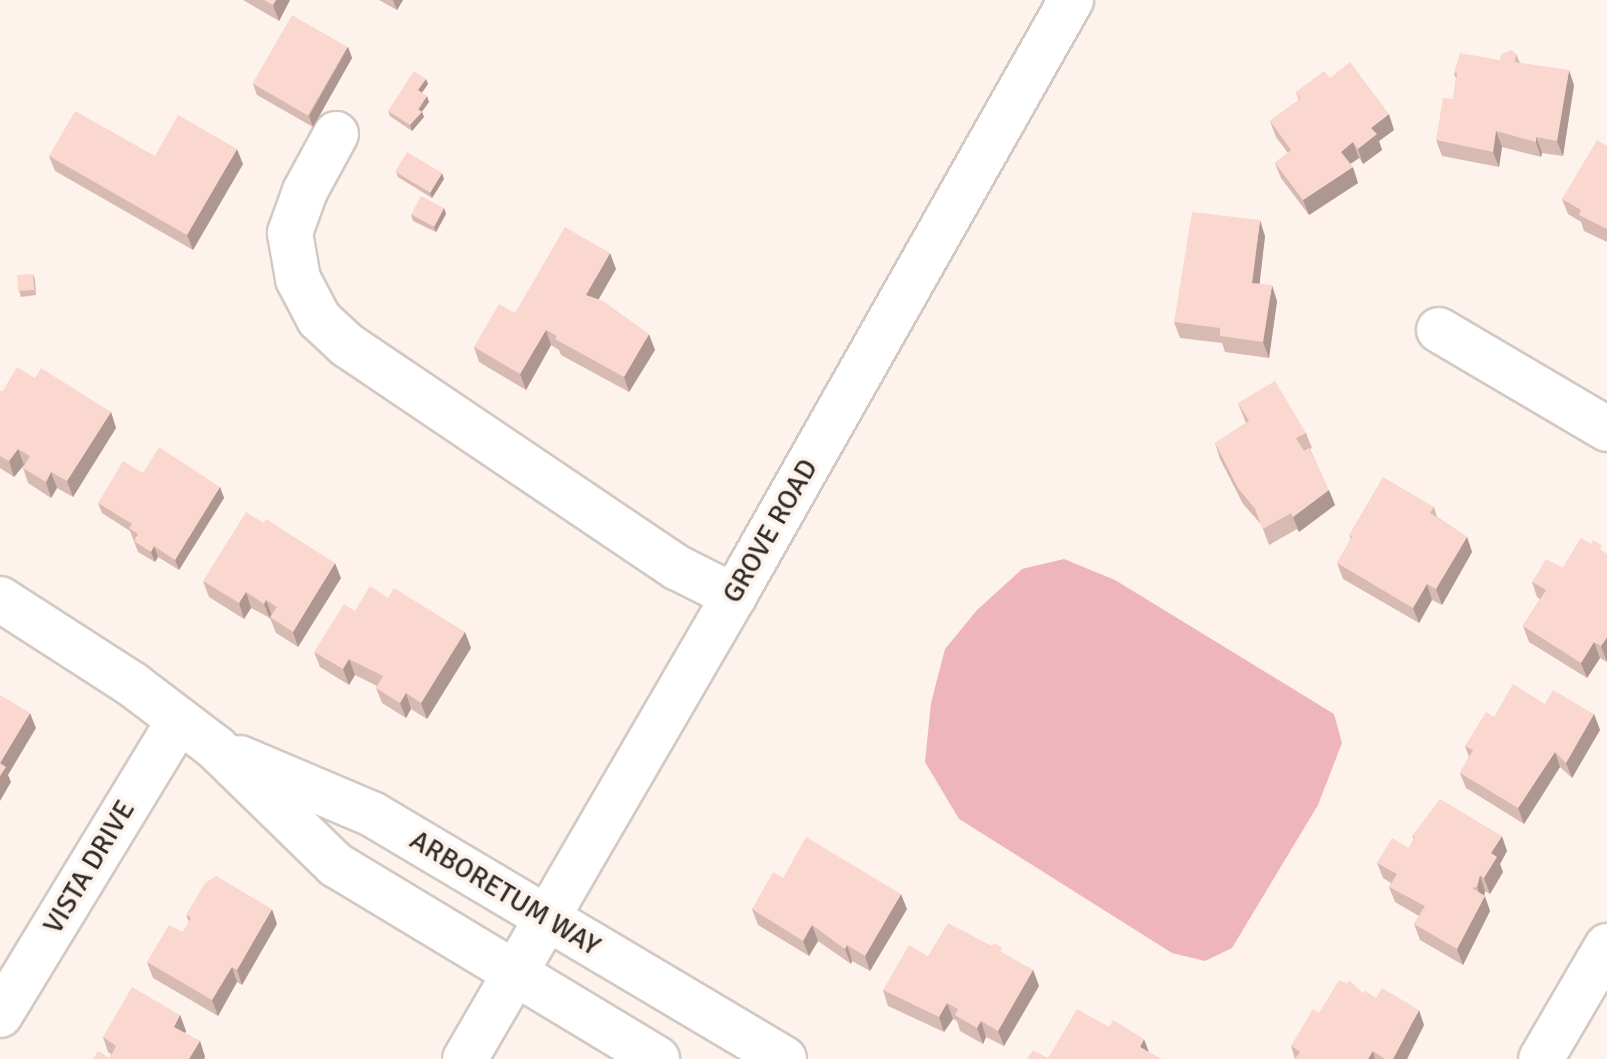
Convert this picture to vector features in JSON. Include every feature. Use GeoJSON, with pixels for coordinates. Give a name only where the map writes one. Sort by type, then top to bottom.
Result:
{"type":"FeatureCollection","features":[{"type":"Feature","properties":{"kind":"street","name":"GROVE ROAD"},"geometry":{"type":"LineString","coordinates":[[465,1059],[734,596],[1071,0]]}},
{"type":"Feature","properties":{"kind":"street"},"geometry":{"type":"LineString","coordinates":[[336,134],[305,191],[290,233],[298,279],[319,319],[347,345],[678,568],[734,596]]}},
{"type":"Feature","properties":{"kind":"street"},"geometry":{"type":"LineString","coordinates":[[1439,330],[1607,429]]}},
{"type":"Feature","properties":{"kind":"street","name":"ARBORETUM WAY"},"geometry":{"type":"LineString","coordinates":[[0,599],[132,684],[216,748],[336,865],[657,1059]]}},
{"type":"Feature","properties":{"kind":"street","name":"VISTA DRIVE"},"geometry":{"type":"LineString","coordinates":[[0,1015],[179,721]]}},
{"type":"Feature","properties":{"kind":"street","name":"ARBORETUM WAY"},"geometry":{"type":"LineString","coordinates":[[216,748],[372,814],[784,1059]]}},
{"type":"Feature","properties":{"kind":"street"},"geometry":{"type":"LineString","coordinates":[[1541,1059],[1607,946]]}},
{"type":"Feature","properties":{"kind":"shaded area"},"geometry":{"type":"Polygon","coordinates":[[[1064,559],[1115,580],[1334,714],[1342,743],[1318,805],[1232,948],[1205,961],[1172,953],[959,819],[925,762],[931,703],[945,649],[977,610],[1022,569],[1064,559]]]}},
{"type":"Feature","properties":{"kind":"building"},"geometry":{"type":"Polygon","coordinates":[[[292,15],[347,47],[308,115],[252,83],[292,15]]]}},
{"type":"Feature","properties":{"kind":"building"},"geometry":{"type":"Polygon","coordinates":[[[1512,50],[1516,54],[1515,62],[1569,70],[1557,141],[1536,137],[1536,142],[1496,131],[1493,152],[1436,140],[1443,98],[1453,99],[1457,73],[1454,73],[1460,53],[1500,60],[1501,54],[1512,50]]]}},
{"type":"Feature","properties":{"kind":"building"},"geometry":{"type":"Polygon","coordinates":[[[1350,62],[1389,114],[1371,128],[1377,134],[1358,149],[1353,142],[1341,152],[1353,167],[1303,200],[1275,163],[1291,150],[1270,121],[1300,99],[1296,92],[1324,71],[1330,78],[1350,62]]]}},
{"type":"Feature","properties":{"kind":"building"},"geometry":{"type":"Polygon","coordinates":[[[414,71],[426,79],[418,90],[427,96],[418,109],[422,112],[410,125],[388,111],[414,71]]]}},
{"type":"Feature","properties":{"kind":"building"},"geometry":{"type":"Polygon","coordinates":[[[75,111],[155,156],[178,115],[237,149],[187,235],[49,156],[75,111]]]}},
{"type":"Feature","properties":{"kind":"building"},"geometry":{"type":"Polygon","coordinates":[[[1597,140],[1607,146],[1607,229],[1579,215],[1581,210],[1562,199],[1597,140]]]}},
{"type":"Feature","properties":{"kind":"building"},"geometry":{"type":"Polygon","coordinates":[[[407,152],[442,173],[430,193],[395,172],[407,152]]]}},
{"type":"Feature","properties":{"kind":"building"},"geometry":{"type":"Polygon","coordinates":[[[421,196],[444,208],[434,227],[411,215],[421,196]]]}},
{"type":"Feature","properties":{"kind":"building"},"geometry":{"type":"Polygon","coordinates":[[[1192,212],[1260,220],[1252,283],[1272,285],[1263,342],[1220,336],[1220,328],[1174,322],[1192,212]]]}},
{"type":"Feature","properties":{"kind":"building"},"geometry":{"type":"Polygon","coordinates":[[[565,227],[610,253],[586,295],[603,301],[649,334],[624,377],[555,339],[557,336],[546,330],[520,374],[474,347],[499,304],[515,313],[565,227]]]}},
{"type":"Feature","properties":{"kind":"building"},"geometry":{"type":"Polygon","coordinates":[[[33,274],[34,290],[18,291],[17,275],[33,274]]]}},
{"type":"Feature","properties":{"kind":"building"},"geometry":{"type":"Polygon","coordinates":[[[17,367],[35,378],[41,368],[111,412],[67,481],[51,472],[46,482],[23,468],[30,456],[18,449],[9,461],[0,456],[0,391],[17,367]]]}},
{"type":"Feature","properties":{"kind":"building"},"geometry":{"type":"Polygon","coordinates":[[[1275,381],[1306,433],[1296,438],[1304,451],[1309,448],[1329,490],[1293,517],[1291,513],[1263,529],[1255,509],[1238,488],[1215,443],[1249,421],[1238,403],[1275,381]]]}},
{"type":"Feature","properties":{"kind":"building"},"geometry":{"type":"Polygon","coordinates":[[[159,447],[220,487],[175,560],[154,546],[151,552],[134,541],[138,534],[129,528],[132,524],[98,503],[123,461],[143,473],[159,447]]]}},
{"type":"Feature","properties":{"kind":"building"},"geometry":{"type":"Polygon","coordinates":[[[1383,477],[1434,507],[1430,513],[1467,537],[1436,589],[1427,584],[1413,608],[1337,563],[1352,537],[1349,535],[1383,477]]]}},
{"type":"Feature","properties":{"kind":"building"},"geometry":{"type":"Polygon","coordinates":[[[246,512],[264,523],[266,519],[335,563],[293,632],[270,617],[277,607],[266,600],[264,604],[246,592],[239,603],[203,581],[246,512]]]}},
{"type":"Feature","properties":{"kind":"building"},"geometry":{"type":"Polygon","coordinates":[[[1581,538],[1591,544],[1593,540],[1607,554],[1607,637],[1601,646],[1594,642],[1581,663],[1523,626],[1546,590],[1532,582],[1546,559],[1563,568],[1581,538]]]}},
{"type":"Feature","properties":{"kind":"building"},"geometry":{"type":"Polygon","coordinates":[[[370,586],[388,598],[394,588],[465,632],[421,703],[406,693],[400,703],[376,688],[383,676],[349,659],[343,669],[314,652],[344,604],[355,611],[370,586]]]}},
{"type":"Feature","properties":{"kind":"building"},"geometry":{"type":"Polygon","coordinates":[[[1513,684],[1545,704],[1553,690],[1594,714],[1566,763],[1555,752],[1518,808],[1460,773],[1473,750],[1465,746],[1486,712],[1494,717],[1513,684]]]}},
{"type":"Feature","properties":{"kind":"building"},"geometry":{"type":"Polygon","coordinates":[[[0,695],[30,713],[0,763],[0,695]]]}},
{"type":"Feature","properties":{"kind":"building"},"geometry":{"type":"Polygon","coordinates":[[[1440,799],[1502,836],[1491,853],[1497,857],[1484,878],[1480,875],[1477,887],[1472,888],[1485,896],[1457,949],[1414,924],[1425,906],[1389,887],[1397,874],[1377,863],[1392,838],[1409,848],[1415,837],[1412,836],[1440,799]]]}},
{"type":"Feature","properties":{"kind":"building"},"geometry":{"type":"Polygon","coordinates":[[[806,837],[901,894],[865,956],[847,945],[845,949],[812,925],[803,941],[752,909],[773,872],[783,878],[806,837]]]}},
{"type":"Feature","properties":{"kind":"building"},"geometry":{"type":"Polygon","coordinates":[[[216,876],[272,909],[237,970],[232,967],[212,1000],[147,962],[169,925],[183,932],[191,918],[186,915],[205,883],[216,876]]]}},
{"type":"Feature","properties":{"kind":"building"},"geometry":{"type":"Polygon","coordinates":[[[948,923],[992,946],[994,943],[1002,948],[1000,951],[1033,970],[998,1031],[981,1021],[977,1028],[955,1015],[958,1009],[947,1003],[939,1017],[883,990],[909,945],[928,956],[948,923]]]}},
{"type":"Feature","properties":{"kind":"building"},"geometry":{"type":"Polygon","coordinates":[[[1339,980],[1347,984],[1349,980],[1363,993],[1365,991],[1376,998],[1382,988],[1419,1010],[1393,1059],[1385,1059],[1373,1051],[1368,1059],[1295,1059],[1300,1052],[1291,1046],[1313,1009],[1319,1013],[1339,980]]]}},
{"type":"Feature","properties":{"kind":"building"},"geometry":{"type":"Polygon","coordinates":[[[132,987],[180,1015],[174,1027],[200,1041],[189,1059],[93,1059],[98,1051],[110,1058],[116,1046],[103,1037],[132,987]]]}},
{"type":"Feature","properties":{"kind":"building"},"geometry":{"type":"Polygon","coordinates":[[[1077,1009],[1109,1027],[1113,1020],[1144,1039],[1140,1047],[1162,1059],[1027,1059],[1033,1050],[1048,1058],[1077,1009]]]}}]}
